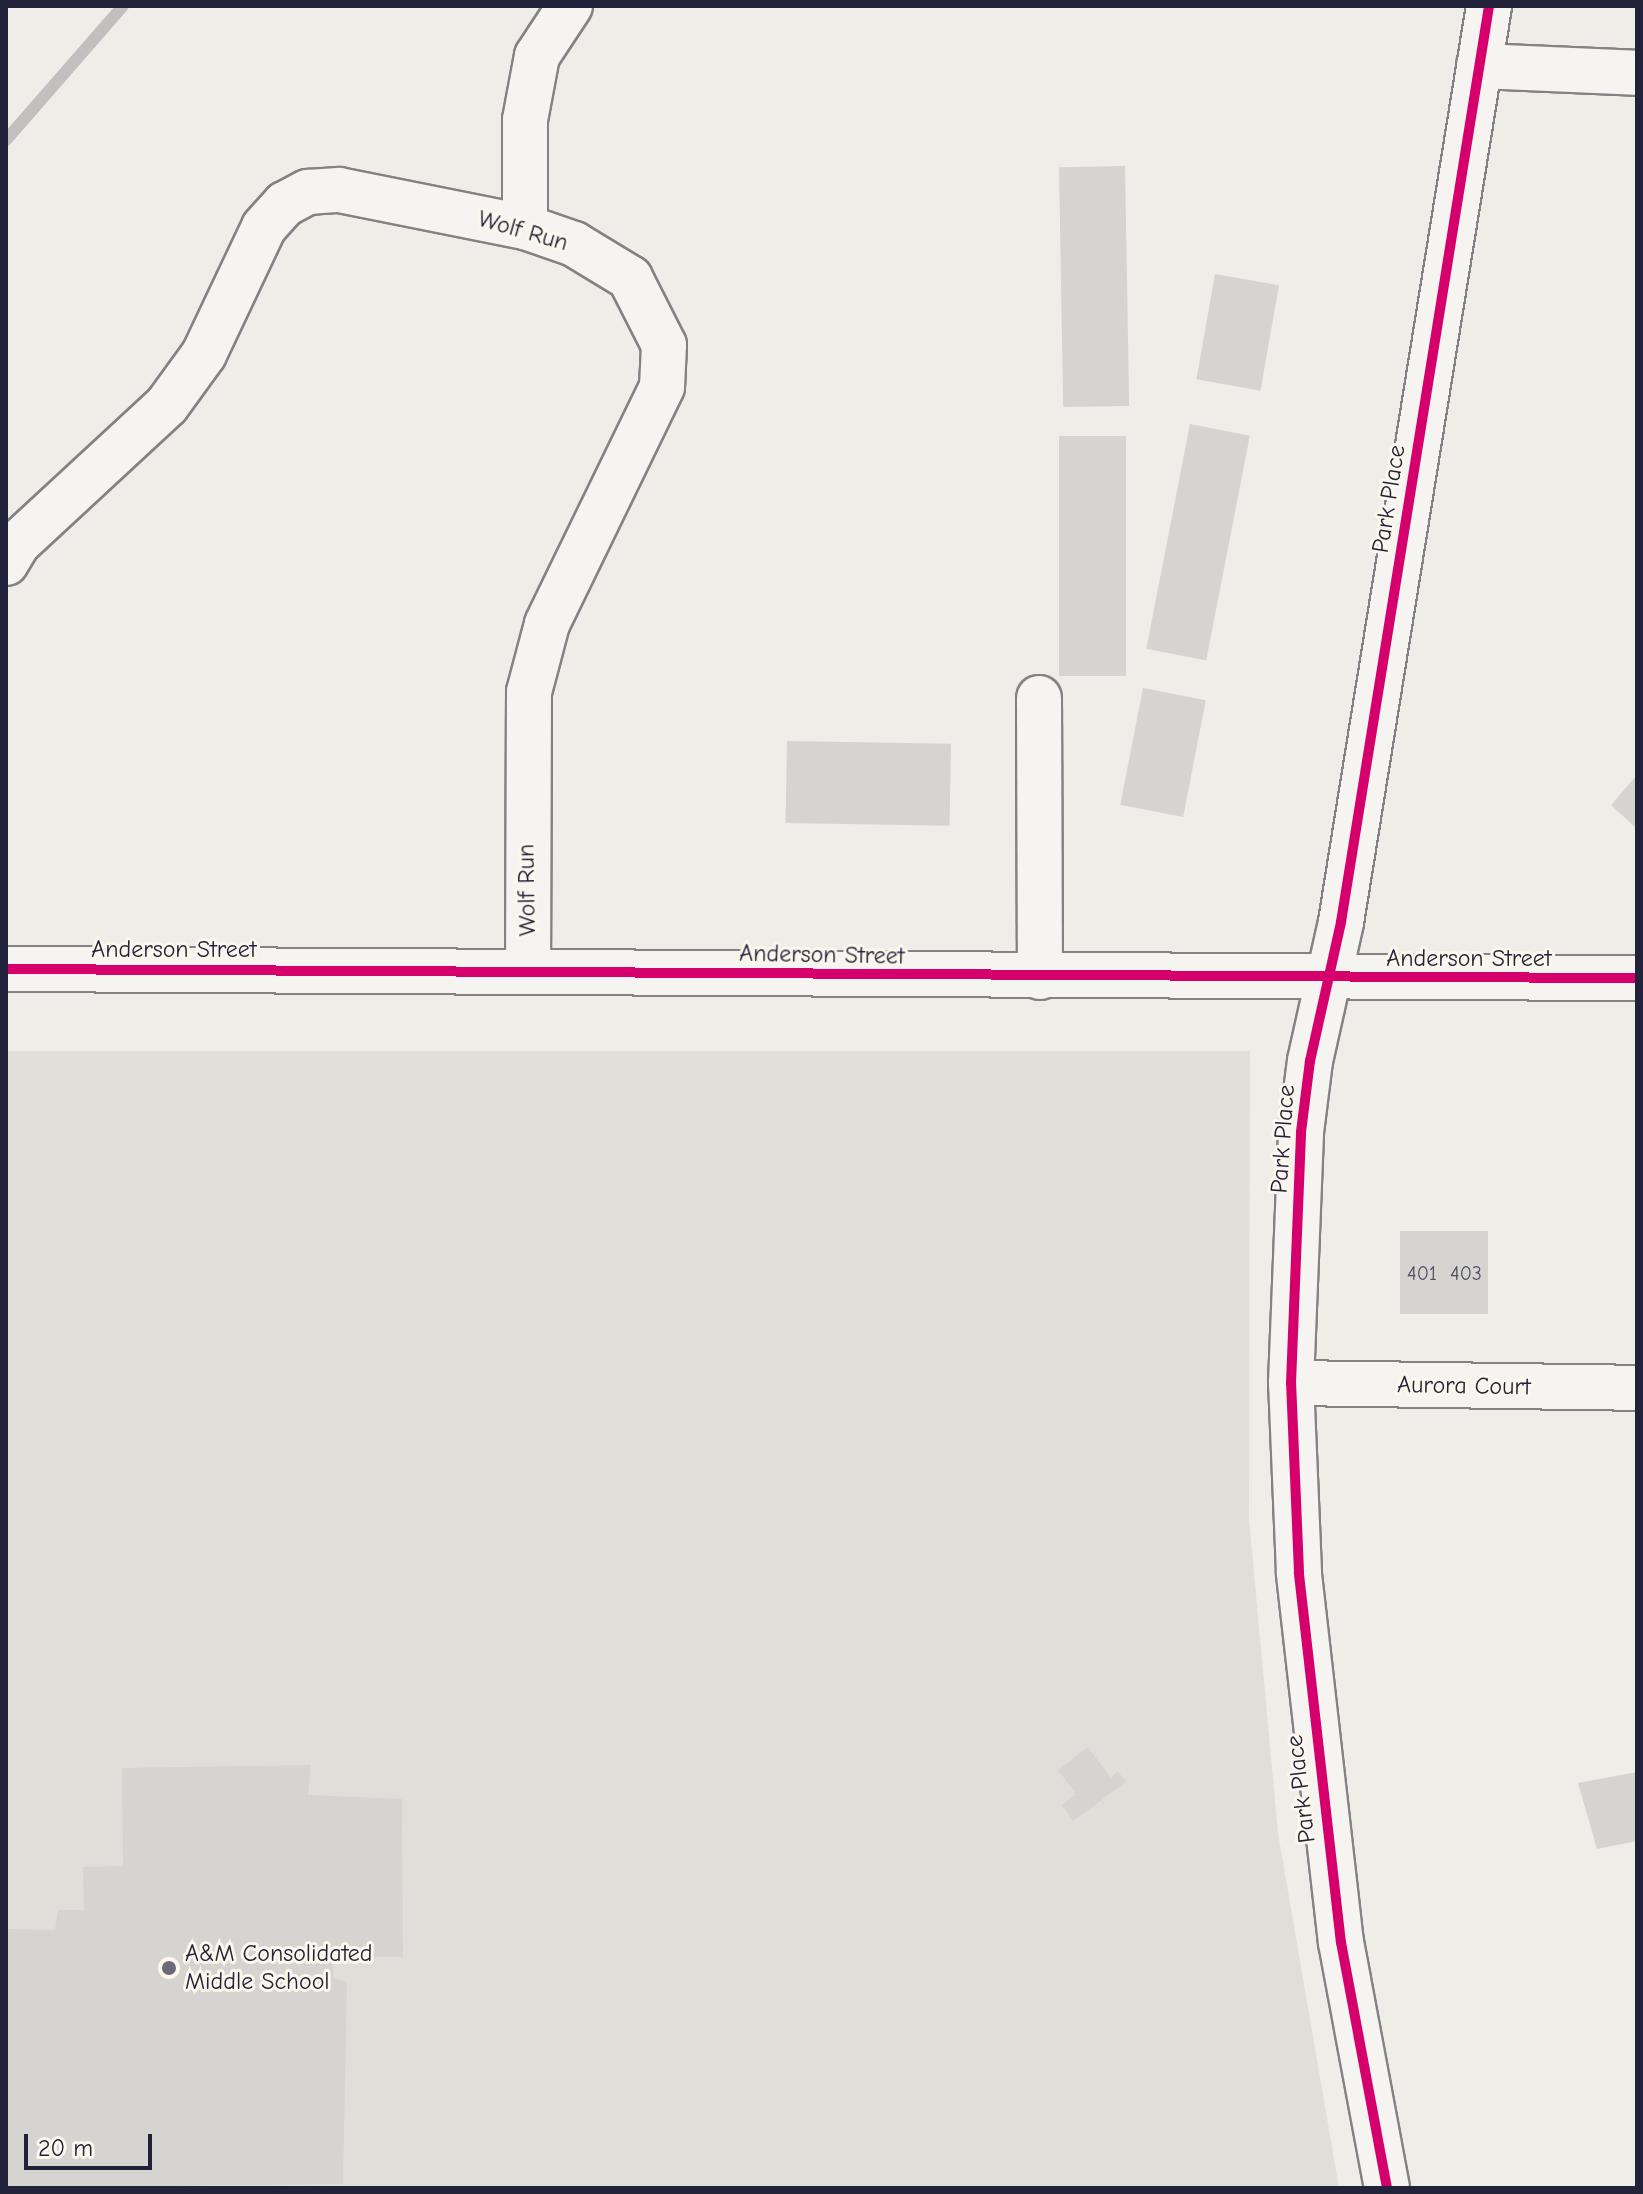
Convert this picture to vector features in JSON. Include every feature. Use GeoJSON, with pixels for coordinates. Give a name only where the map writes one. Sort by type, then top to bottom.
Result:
{"type":"FeatureCollection","features":[{"type":"Feature","properties":{"kind":"street"},"geometry":{"type":"LineString","coordinates":[[525,227],[525,120],[537,56],[570,6]]}},
{"type":"Feature","properties":{"kind":"street","name":"Park Place"},"geometry":{"type":"LineString","coordinates":[[1387,2188],[1341,1943],[1321,1791],[1299,1572],[1291,1383],[1301,1132],[1310,1061],[1331,980],[1489,6]]}},
{"type":"Feature","properties":{"kind":"street"},"geometry":{"type":"LineString","coordinates":[[1479,66],[1637,73]]}},
{"type":"Feature","properties":{"kind":"street","name":"Wolf Run"},"geometry":{"type":"LineString","coordinates":[[6,563],[18,543],[167,405],[204,354],[264,227],[285,204],[308,192],[339,190],[525,227],[574,244],[630,278],[664,345],[662,387],[547,624],[529,692],[528,972]]}},
{"type":"Feature","properties":{"kind":"street"},"geometry":{"type":"LineString","coordinates":[[1039,698],[1040,977]]}},
{"type":"Feature","properties":{"kind":"street","name":"Anderson Street"},"geometry":{"type":"LineString","coordinates":[[6,969],[1331,980],[1637,978]]}},
{"type":"Feature","properties":{"kind":"street","name":"Aurora Court"},"geometry":{"type":"LineString","coordinates":[[1291,1383],[1637,1388]]}},
{"type":"Feature","properties":{"kind":"shaded area"},"geometry":{"type":"Polygon","coordinates":[[[6,1051],[1250,1051],[1249,1519],[1278,1833],[1339,2188],[6,2188],[6,1051]]]}},
{"type":"Feature","properties":{"kind":"shaded area"},"geometry":{"type":"Polygon","coordinates":[[[318,1229],[957,1233],[1031,1245],[1066,1260],[1099,1280],[1152,1334],[1185,1401],[1194,1438],[1193,1514],[1170,1585],[1124,1646],[1088,1676],[1135,1677],[1133,1717],[120,1711],[122,1671],[179,1671],[120,1612],[86,1545],[75,1470],[87,1396],[122,1329],[176,1276],[243,1241],[318,1229]],[[318,1270],[256,1280],[227,1291],[176,1328],[138,1379],[118,1439],[115,1470],[124,1532],[152,1589],[197,1633],[252,1662],[314,1672],[985,1673],[1045,1655],[1096,1618],[1133,1567],[1146,1538],[1156,1476],[1154,1444],[1135,1384],[1098,1333],[1047,1296],[1019,1284],[957,1273],[318,1270]]]}},
{"type":"Feature","properties":{"kind":"shaded area"},"geometry":{"type":"Polygon","coordinates":[[[287,1318],[986,1318],[986,1628],[287,1628],[287,1318]]]}},
{"type":"Feature","properties":{"kind":"shaded area"},"geometry":{"type":"Polygon","coordinates":[[[1021,1854],[1254,1854],[1254,2188],[1021,2188],[1021,1854]]]}},
{"type":"Feature","properties":{"kind":"shaded area"},"geometry":{"type":"Polygon","coordinates":[[[956,1865],[725,2133],[663,2065],[626,1986],[956,1865]]]}},
{"type":"Feature","properties":{"kind":"building"},"geometry":{"type":"Polygon","coordinates":[[[1125,166],[1129,406],[1063,407],[1059,167],[1125,166]]]}},
{"type":"Feature","properties":{"kind":"building"},"geometry":{"type":"Polygon","coordinates":[[[1215,274],[1279,285],[1260,391],[1196,379],[1215,274]]]}},
{"type":"Feature","properties":{"kind":"building"},"geometry":{"type":"Polygon","coordinates":[[[1190,424],[1250,436],[1206,660],[1146,649],[1190,424]]]}},
{"type":"Feature","properties":{"kind":"building"},"geometry":{"type":"Polygon","coordinates":[[[1059,436],[1126,436],[1126,676],[1059,676],[1059,436]]]}},
{"type":"Feature","properties":{"kind":"building"},"geometry":{"type":"Polygon","coordinates":[[[1143,688],[1206,700],[1183,817],[1120,805],[1143,688]]]}},
{"type":"Feature","properties":{"kind":"building"},"geometry":{"type":"Polygon","coordinates":[[[787,741],[951,744],[950,826],[786,823],[787,741]]]}},
{"type":"Feature","properties":{"kind":"building"},"geometry":{"type":"Polygon","coordinates":[[[1637,775],[1637,829],[1611,805],[1637,775]]]}},
{"type":"Feature","properties":{"kind":"building"},"geometry":{"type":"Polygon","coordinates":[[[1400,1231],[1488,1231],[1488,1314],[1400,1314],[1400,1231]]]}},
{"type":"Feature","properties":{"kind":"building"},"geometry":{"type":"Polygon","coordinates":[[[1088,1747],[1111,1778],[1118,1771],[1126,1782],[1073,1821],[1062,1805],[1076,1794],[1058,1770],[1088,1747]]]}},
{"type":"Feature","properties":{"kind":"building","name":"A&M Consolidated Middle School"},"geometry":{"type":"Polygon","coordinates":[[[311,1765],[308,1795],[402,1799],[403,1957],[333,1956],[333,1979],[347,1981],[343,2184],[6,2188],[6,1929],[55,1930],[58,1910],[84,1910],[83,1867],[123,1866],[122,1768],[311,1765]]]}},
{"type":"Feature","properties":{"kind":"building"},"geometry":{"type":"Polygon","coordinates":[[[1637,1772],[1637,1841],[1597,1849],[1578,1783],[1637,1772]]]}},
{"type":"Feature","properties":{"kind":"waterway"},"geometry":{"type":"LineString","coordinates":[[6,140],[123,6]]}},
{"type":"Feature","properties":{"kind":"cycle path"},"geometry":{"type":"LineString","coordinates":[[1387,2188],[1341,1943],[1299,1572],[1291,1383],[1301,1132],[1310,1061],[1341,922],[1489,6]]}},
{"type":"Feature","properties":{"kind":"cycle path"},"geometry":{"type":"LineString","coordinates":[[6,969],[1637,978]]}},
{"type":"Feature","properties":{"kind":"place","name":"A&M Consolidated Middle School"},"geometry":{"type":"Point","coordinates":[169,1968]}}]}
